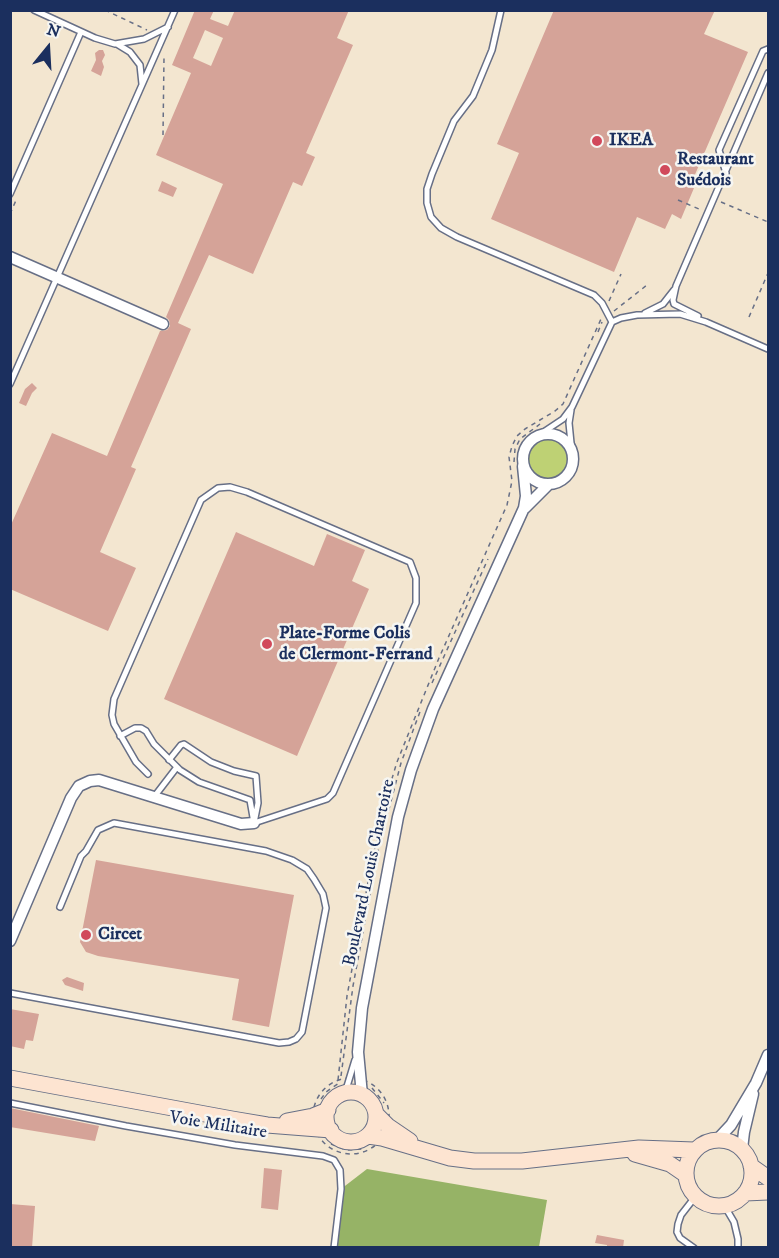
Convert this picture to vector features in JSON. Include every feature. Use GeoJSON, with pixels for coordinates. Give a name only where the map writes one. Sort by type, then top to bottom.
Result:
{"type":"FeatureCollection","features":[{"type":"Feature","properties":{"kind":"main road"},"geometry":{"type":"LineString","coordinates":[[10,1078],[267,1125],[320,1121],[335,1136],[348,1142],[362,1140],[380,1129]]}},
{"type":"Feature","properties":{"kind":"main road"},"geometry":{"type":"LineString","coordinates":[[320,1121],[334,1100],[354,1085],[369,1100],[380,1129],[425,1151],[450,1158],[474,1161],[522,1161],[639,1148],[694,1150]]}},
{"type":"Feature","properties":{"kind":"main road"},"geometry":{"type":"LineString","coordinates":[[751,1166],[751,1180],[745,1193],[737,1200],[724,1205],[712,1205],[695,1197],[687,1184],[687,1161],[694,1150],[703,1143],[717,1140],[733,1143],[742,1149],[751,1166],[768,1178]]}},
{"type":"Feature","properties":{"kind":"main road"},"geometry":{"type":"LineString","coordinates":[[623,1151],[670,1164],[686,1175]]}},
{"type":"Feature","properties":{"kind":"main road"},"geometry":{"type":"LineString","coordinates":[[745,1193],[768,1192]]}},
{"type":"Feature","properties":{"kind":"street"},"geometry":{"type":"LineString","coordinates":[[10,257],[163,324]]}},
{"type":"Feature","properties":{"kind":"street"},"geometry":{"type":"LineString","coordinates":[[543,434],[558,436],[564,440],[572,453],[572,467],[568,474],[556,483],[548,485],[525,508],[522,458],[524,449],[536,437],[543,434]]}},
{"type":"Feature","properties":{"kind":"street"},"geometry":{"type":"LineString","coordinates":[[523,466],[532,480],[548,485]]}},
{"type":"Feature","properties":{"kind":"street","name":"Boulevard Louis Chartoire"},"geometry":{"type":"LineString","coordinates":[[354,1085],[362,1008],[380,907],[398,817],[411,770],[434,709],[525,508]]}},
{"type":"Feature","properties":{"kind":"street"},"geometry":{"type":"LineString","coordinates":[[10,941],[71,798],[79,786],[99,780],[241,824],[254,822]]}},
{"type":"Feature","properties":{"kind":"street"},"geometry":{"type":"LineString","coordinates":[[717,1140],[731,1125],[756,1083],[768,1055]]}},
{"type":"Feature","properties":{"kind":"street"},"geometry":{"type":"LineString","coordinates":[[742,1149],[756,1083]]}},
{"type":"Feature","properties":{"kind":"lane"},"geometry":{"type":"LineString","coordinates":[[34,10],[130,52],[140,65],[142,86]]}},
{"type":"Feature","properties":{"kind":"lane"},"geometry":{"type":"LineString","coordinates":[[47,10],[52,19]]}},
{"type":"Feature","properties":{"kind":"lane"},"geometry":{"type":"LineString","coordinates":[[10,384],[175,10]]}},
{"type":"Feature","properties":{"kind":"lane"},"geometry":{"type":"LineString","coordinates":[[501,10],[492,50],[473,96],[454,121],[432,174],[427,189],[431,217],[441,228],[456,237],[594,295],[612,322]]}},
{"type":"Feature","properties":{"kind":"lane"},"geometry":{"type":"LineString","coordinates":[[116,44],[144,39],[168,27]]}},
{"type":"Feature","properties":{"kind":"lane"},"geometry":{"type":"LineString","coordinates":[[10,194],[81,32]]}},
{"type":"Feature","properties":{"kind":"lane"},"geometry":{"type":"LineString","coordinates":[[726,173],[719,150],[763,51],[768,49]]}},
{"type":"Feature","properties":{"kind":"lane"},"geometry":{"type":"LineString","coordinates":[[768,73],[676,286],[673,300],[674,304],[706,322],[768,349]]}},
{"type":"Feature","properties":{"kind":"lane"},"geometry":{"type":"LineString","coordinates":[[536,437],[563,420],[572,407],[612,322],[657,308],[663,304],[676,286]]}},
{"type":"Feature","properties":{"kind":"lane"},"geometry":{"type":"LineString","coordinates":[[637,315],[680,314],[706,322]]}},
{"type":"Feature","properties":{"kind":"lane"},"geometry":{"type":"LineString","coordinates":[[572,407],[569,423],[572,453]]}},
{"type":"Feature","properties":{"kind":"lane"},"geometry":{"type":"LineString","coordinates":[[148,774],[136,762],[120,736],[111,715],[114,699],[201,500],[218,488],[230,487],[247,492],[410,562],[416,578],[416,603],[333,793],[327,799],[254,822]]}},
{"type":"Feature","properties":{"kind":"lane"},"geometry":{"type":"LineString","coordinates":[[120,736],[141,728],[169,760],[199,782],[250,800],[254,822]]}},
{"type":"Feature","properties":{"kind":"lane"},"geometry":{"type":"LineString","coordinates":[[169,760],[184,744],[211,762],[256,776],[258,804],[254,822]]}},
{"type":"Feature","properties":{"kind":"lane"},"geometry":{"type":"LineString","coordinates":[[154,797],[177,767]]}},
{"type":"Feature","properties":{"kind":"lane"},"geometry":{"type":"LineString","coordinates":[[10,993],[279,1043],[296,1039],[302,1032],[326,908],[315,879],[307,869],[292,860],[266,851],[114,823],[98,830],[81,856],[60,907]]}},
{"type":"Feature","properties":{"kind":"lane","name":"Voie Militaire"},"geometry":{"type":"LineString","coordinates":[[10,1103],[148,1130],[235,1145],[323,1156],[334,1160],[340,1170],[341,1189],[334,1248]]}},
{"type":"Feature","properties":{"kind":"lane"},"geometry":{"type":"LineString","coordinates":[[694,1248],[680,1238],[677,1232],[681,1215],[695,1197]]}},
{"type":"Feature","properties":{"kind":"lane"},"geometry":{"type":"LineString","coordinates":[[724,1205],[734,1222],[738,1248]]}},
{"type":"Feature","properties":{"kind":"path"},"geometry":{"type":"LineString","coordinates":[[714,199],[768,222]]}},
{"type":"Feature","properties":{"kind":"path"},"geometry":{"type":"LineString","coordinates":[[678,200],[708,213]]}},
{"type":"Feature","properties":{"kind":"path"},"geometry":{"type":"LineString","coordinates":[[749,317],[768,273]]}},
{"type":"Feature","properties":{"kind":"path"},"geometry":{"type":"LineString","coordinates":[[606,310],[621,274]]}},
{"type":"Feature","properties":{"kind":"path"},"geometry":{"type":"LineString","coordinates":[[369,1082],[384,1097],[389,1116],[380,1129],[374,1146],[354,1153],[333,1148],[324,1141],[320,1121],[321,1099],[326,1092],[333,1086],[354,1085],[369,1082]]}},
{"type":"Feature","properties":{"kind":"green space"},"geometry":{"type":"Polygon","coordinates":[[[548,438],[563,444],[569,459],[563,474],[548,480],[533,474],[527,459],[533,444],[548,438]]]}},
{"type":"Feature","properties":{"kind":"green space"},"geometry":{"type":"Polygon","coordinates":[[[367,1169],[547,1200],[539,1247],[334,1248],[341,1189],[367,1169]]]}},
{"type":"Feature","properties":{"kind":"building"},"geometry":{"type":"Polygon","coordinates":[[[195,10],[214,10],[210,19],[228,26],[235,10],[349,10],[337,38],[353,45],[306,153],[315,157],[302,186],[293,182],[253,274],[209,255],[178,323],[191,329],[131,467],[136,469],[100,552],[136,568],[108,631],[10,589],[10,527],[52,433],[107,456],[160,331],[167,330],[170,326],[166,317],[223,184],[156,155],[191,73],[172,65],[195,10]],[[205,30],[193,58],[211,66],[223,38],[205,30]]]}},
{"type":"Feature","properties":{"kind":"building","name":"IKEA"},"geometry":{"type":"Polygon","coordinates":[[[554,10],[715,10],[704,34],[748,52],[690,186],[694,188],[681,219],[672,214],[665,229],[637,217],[614,272],[491,219],[519,153],[497,144],[554,10]]]}},
{"type":"Feature","properties":{"kind":"building"},"geometry":{"type":"Polygon","coordinates":[[[103,50],[105,55],[102,61],[104,67],[101,76],[91,71],[96,60],[95,53],[103,50]]]}},
{"type":"Feature","properties":{"kind":"building"},"geometry":{"type":"Polygon","coordinates":[[[162,181],[177,188],[173,197],[158,191],[162,181]]]}},
{"type":"Feature","properties":{"kind":"building"},"geometry":{"type":"Polygon","coordinates":[[[32,383],[37,388],[26,406],[19,403],[25,389],[32,383]]]}},
{"type":"Feature","properties":{"kind":"building","name":"Plate-Forme Colis de Clermont-Ferrand"},"geometry":{"type":"Polygon","coordinates":[[[236,532],[314,566],[327,534],[365,550],[352,581],[369,589],[297,756],[164,699],[236,532]]]}},
{"type":"Feature","properties":{"kind":"building"},"geometry":{"type":"Polygon","coordinates":[[[96,860],[294,895],[269,1027],[232,1020],[239,979],[98,956],[86,952],[80,942],[96,860]]]}},
{"type":"Feature","properties":{"kind":"building"},"geometry":{"type":"Polygon","coordinates":[[[67,977],[84,983],[83,991],[65,985],[62,980],[67,977]]]}},
{"type":"Feature","properties":{"kind":"building"},"geometry":{"type":"Polygon","coordinates":[[[10,1009],[39,1014],[33,1041],[26,1040],[24,1049],[10,1046],[10,1009]]]}},
{"type":"Feature","properties":{"kind":"building"},"geometry":{"type":"Polygon","coordinates":[[[10,1108],[99,1126],[95,1141],[10,1127],[10,1108]]]}},
{"type":"Feature","properties":{"kind":"building"},"geometry":{"type":"Polygon","coordinates":[[[264,1168],[282,1170],[278,1210],[261,1208],[264,1168]]]}},
{"type":"Feature","properties":{"kind":"building"},"geometry":{"type":"Polygon","coordinates":[[[10,1204],[35,1206],[32,1248],[10,1248],[10,1204]]]}},
{"type":"Feature","properties":{"kind":"building"},"geometry":{"type":"Polygon","coordinates":[[[597,1235],[624,1240],[623,1248],[607,1248],[607,1245],[595,1243],[597,1235]]]}},
{"type":"Feature","properties":{"kind":"place","name":"IKEA"},"geometry":{"type":"Point","coordinates":[597,141]}},
{"type":"Feature","properties":{"kind":"place","name":"Restaurant Suédois"},"geometry":{"type":"Point","coordinates":[665,170]}},
{"type":"Feature","properties":{"kind":"place","name":"Plate-Forme Colis de Clermont-Ferrand"},"geometry":{"type":"Point","coordinates":[267,644]}},
{"type":"Feature","properties":{"kind":"place","name":"Circet"},"geometry":{"type":"Point","coordinates":[86,935]}}]}
